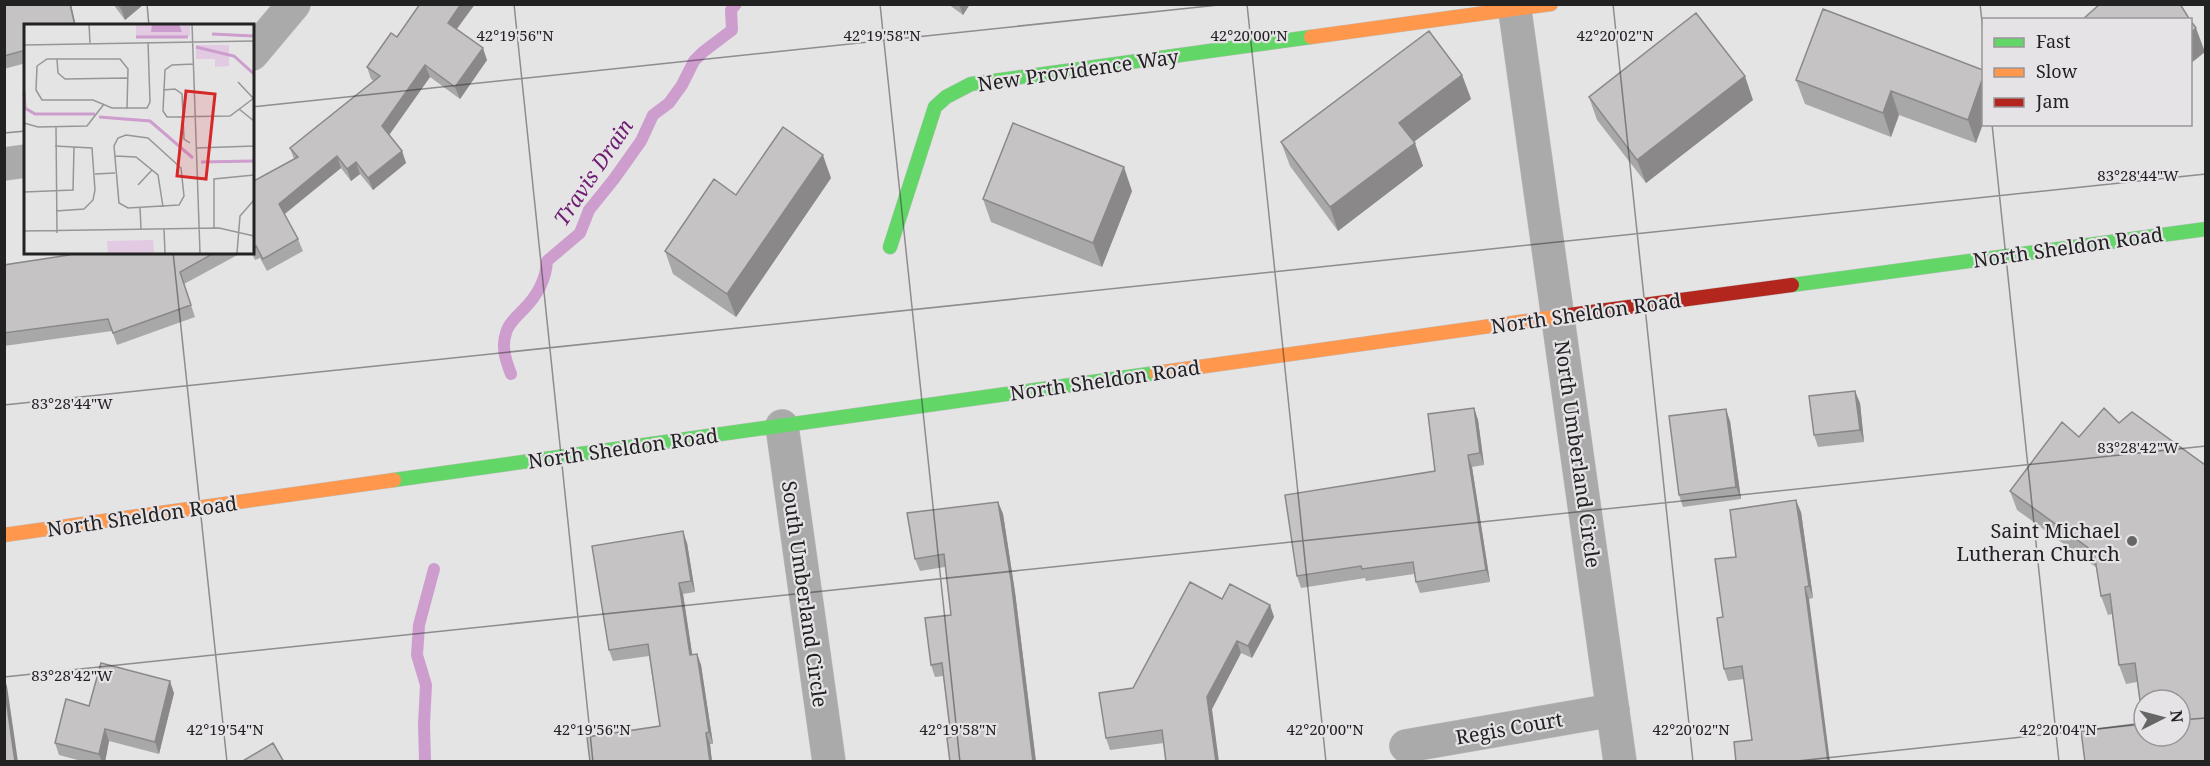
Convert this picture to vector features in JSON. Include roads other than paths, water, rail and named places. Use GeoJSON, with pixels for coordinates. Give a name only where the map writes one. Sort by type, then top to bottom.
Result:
{"type":"FeatureCollection","features":[{"type":"Feature","properties":{"kind":"street"},"geometry":{"type":"LineString","coordinates":[[254,52],[294,4]]}},
{"type":"Feature","properties":{"kind":"street","name":"New Providence Way"},"geometry":{"type":"LineString","coordinates":[[890,247],[935,106],[946,97],[971,84],[1515,7],[1551,4]]}},
{"type":"Feature","properties":{"kind":"street","name":"North Umberland Circle"},"geometry":{"type":"LineString","coordinates":[[1515,7],[1620,762]]}},
{"type":"Feature","properties":{"kind":"street"},"geometry":{"type":"LineString","coordinates":[[4,164],[24,161]]}},
{"type":"Feature","properties":{"kind":"street","name":"North Sheldon Road"},"geometry":{"type":"LineString","coordinates":[[4,535],[1558,316],[2205,229]]}},
{"type":"Feature","properties":{"kind":"street","name":"South Umberland Circle"},"geometry":{"type":"LineString","coordinates":[[782,426],[829,762]]}},
{"type":"Feature","properties":{"kind":"street","name":"Regis Court"},"geometry":{"type":"LineString","coordinates":[[1406,746],[1613,710]]}},
{"type":"Feature","properties":{"kind":"waterway","name":"Travis Drain"},"geometry":{"type":"LineString","coordinates":[[511,374],[504,349],[507,330],[543,282],[547,261],[580,233],[589,210],[641,141],[653,115],[669,103],[682,85],[694,61],[732,30],[731,10],[736,4]]}},
{"type":"Feature","properties":{"kind":"waterway","name":"Travis Drain"},"geometry":{"type":"LineString","coordinates":[[425,762],[426,685],[417,655],[419,625],[434,569]]}},
{"type":"Feature","properties":{"kind":"place","name":"Saint Michael Lutheran Church"},"geometry":{"type":"Point","coordinates":[2132,541]}}]}
